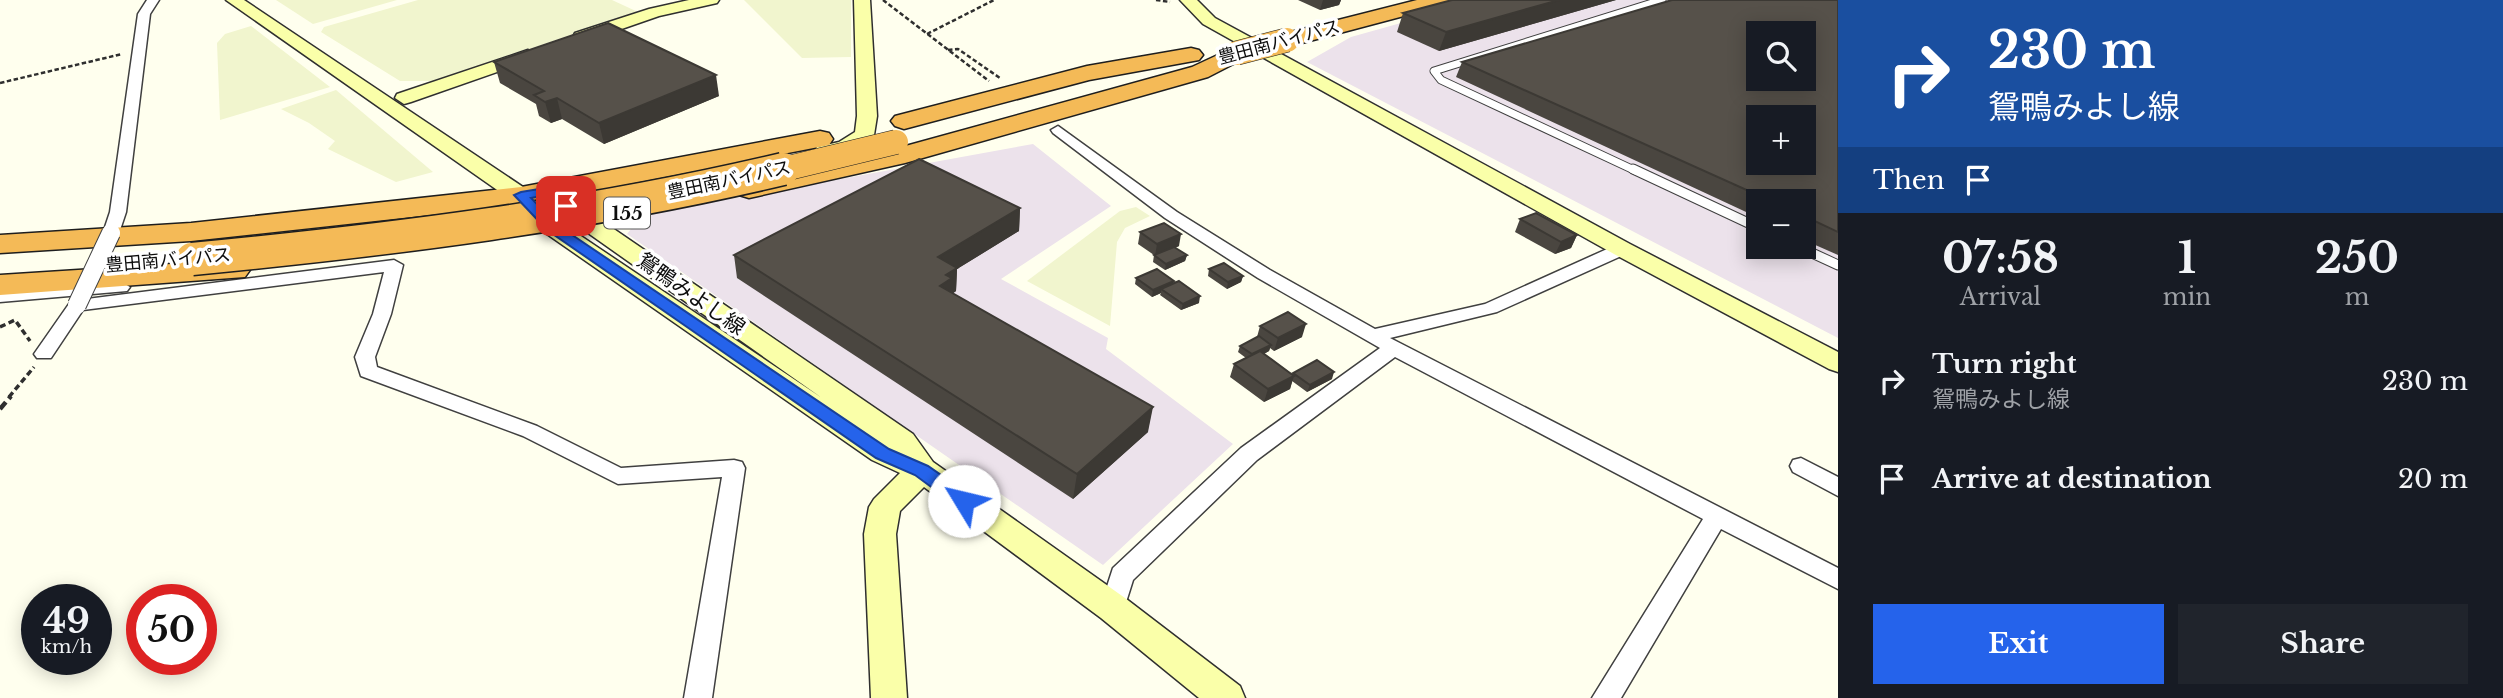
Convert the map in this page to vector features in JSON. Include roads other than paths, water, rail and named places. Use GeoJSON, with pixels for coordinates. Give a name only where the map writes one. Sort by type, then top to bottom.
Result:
{"type":"FeatureCollection","features":[{"type":"Feature","properties":{"kind":"highway","name":"豊田南バイパス"},"geometry":{"type":"LineString","coordinates":[[0,272],[192,259],[369,242],[506,222],[694,189],[900,132],[1237,53],[1442,0]]}},
{"type":"Feature","properties":{"kind":"highway","name":"155"},"geometry":{"type":"LineString","coordinates":[[0,285],[254,269],[441,245],[587,221],[895,157],[1200,72],[1237,53]]}},
{"type":"Feature","properties":{"kind":"highway","name":"155"},"geometry":{"type":"LineString","coordinates":[[0,244],[191,232],[533,194],[820,139],[900,132]]}},
{"type":"Feature","properties":{"kind":"main road","name":"鴛鴨みよし線"},"geometry":{"type":"LineString","coordinates":[[234,0],[383,100],[533,194],[587,221],[902,441],[922,470]]}},
{"type":"Feature","properties":{"kind":"main road"},"geometry":{"type":"LineString","coordinates":[[568,41],[655,12],[711,0]]}},
{"type":"Feature","properties":{"kind":"main road"},"geometry":{"type":"LineString","coordinates":[[758,166],[845,147],[864,135],[867,116],[862,0]]}},
{"type":"Feature","properties":{"kind":"main road"},"geometry":{"type":"LineString","coordinates":[[1188,0],[1209,21],[1622,248],[1838,363]]}},
{"type":"Feature","properties":{"kind":"main road"},"geometry":{"type":"LineString","coordinates":[[404,98],[544,50]]}},
{"type":"Feature","properties":{"kind":"main road","name":"鴛鴨みよし線"},"geometry":{"type":"LineString","coordinates":[[404,98],[533,194],[552,227],[882,453],[922,470]]}},
{"type":"Feature","properties":{"kind":"main road"},"geometry":{"type":"LineString","coordinates":[[889,698],[880,534],[885,507],[922,470]]}},
{"type":"Feature","properties":{"kind":"street"},"geometry":{"type":"LineString","coordinates":[[44,354],[78,305],[118,212],[138,50],[144,14],[152,0]]}},
{"type":"Feature","properties":{"kind":"street"},"geometry":{"type":"LineString","coordinates":[[253,0],[404,98]]}},
{"type":"Feature","properties":{"kind":"street"},"geometry":{"type":"LineString","coordinates":[[1058,130],[1171,215],[1264,274],[1394,348],[1838,579]]}},
{"type":"Feature","properties":{"kind":"street"},"geometry":{"type":"LineString","coordinates":[[686,165],[733,170],[758,166]]}},
{"type":"Feature","properties":{"kind":"street"},"geometry":{"type":"LineString","coordinates":[[705,198],[758,166]]}},
{"type":"Feature","properties":{"kind":"street"},"geometry":{"type":"LineString","coordinates":[[1373,336],[1429,320],[1491,308],[1622,248]]}},
{"type":"Feature","properties":{"kind":"street"},"geometry":{"type":"LineString","coordinates":[[78,305],[394,265],[382,314],[365,357],[368,371],[530,431],[618,476],[734,468],[698,698]]}},
{"type":"Feature","properties":{"kind":"street"},"geometry":{"type":"LineString","coordinates":[[0,297],[121,287],[254,269]]}},
{"type":"Feature","properties":{"kind":"street"},"geometry":{"type":"LineString","coordinates":[[1113,608],[1122,575],[1240,463],[1394,348]]}},
{"type":"Feature","properties":{"kind":"street"},"geometry":{"type":"LineString","coordinates":[[1801,466],[1838,488]]}},
{"type":"Feature","properties":{"kind":"street","name":"鴛鴨みよし線"},"geometry":{"type":"LineString","coordinates":[[922,470],[1113,608],[1227,698]]}},
{"type":"Feature","properties":{"kind":"street"},"geometry":{"type":"LineString","coordinates":[[1606,698],[1717,516]]}},
{"type":"Feature","properties":{"kind":"lane"},"geometry":{"type":"LineString","coordinates":[[1662,0],[1434,71],[1441,80],[1746,222]]}},
{"type":"Feature","properties":{"kind":"lane"},"geometry":{"type":"LineString","coordinates":[[1816,255],[1838,265]]}}]}
